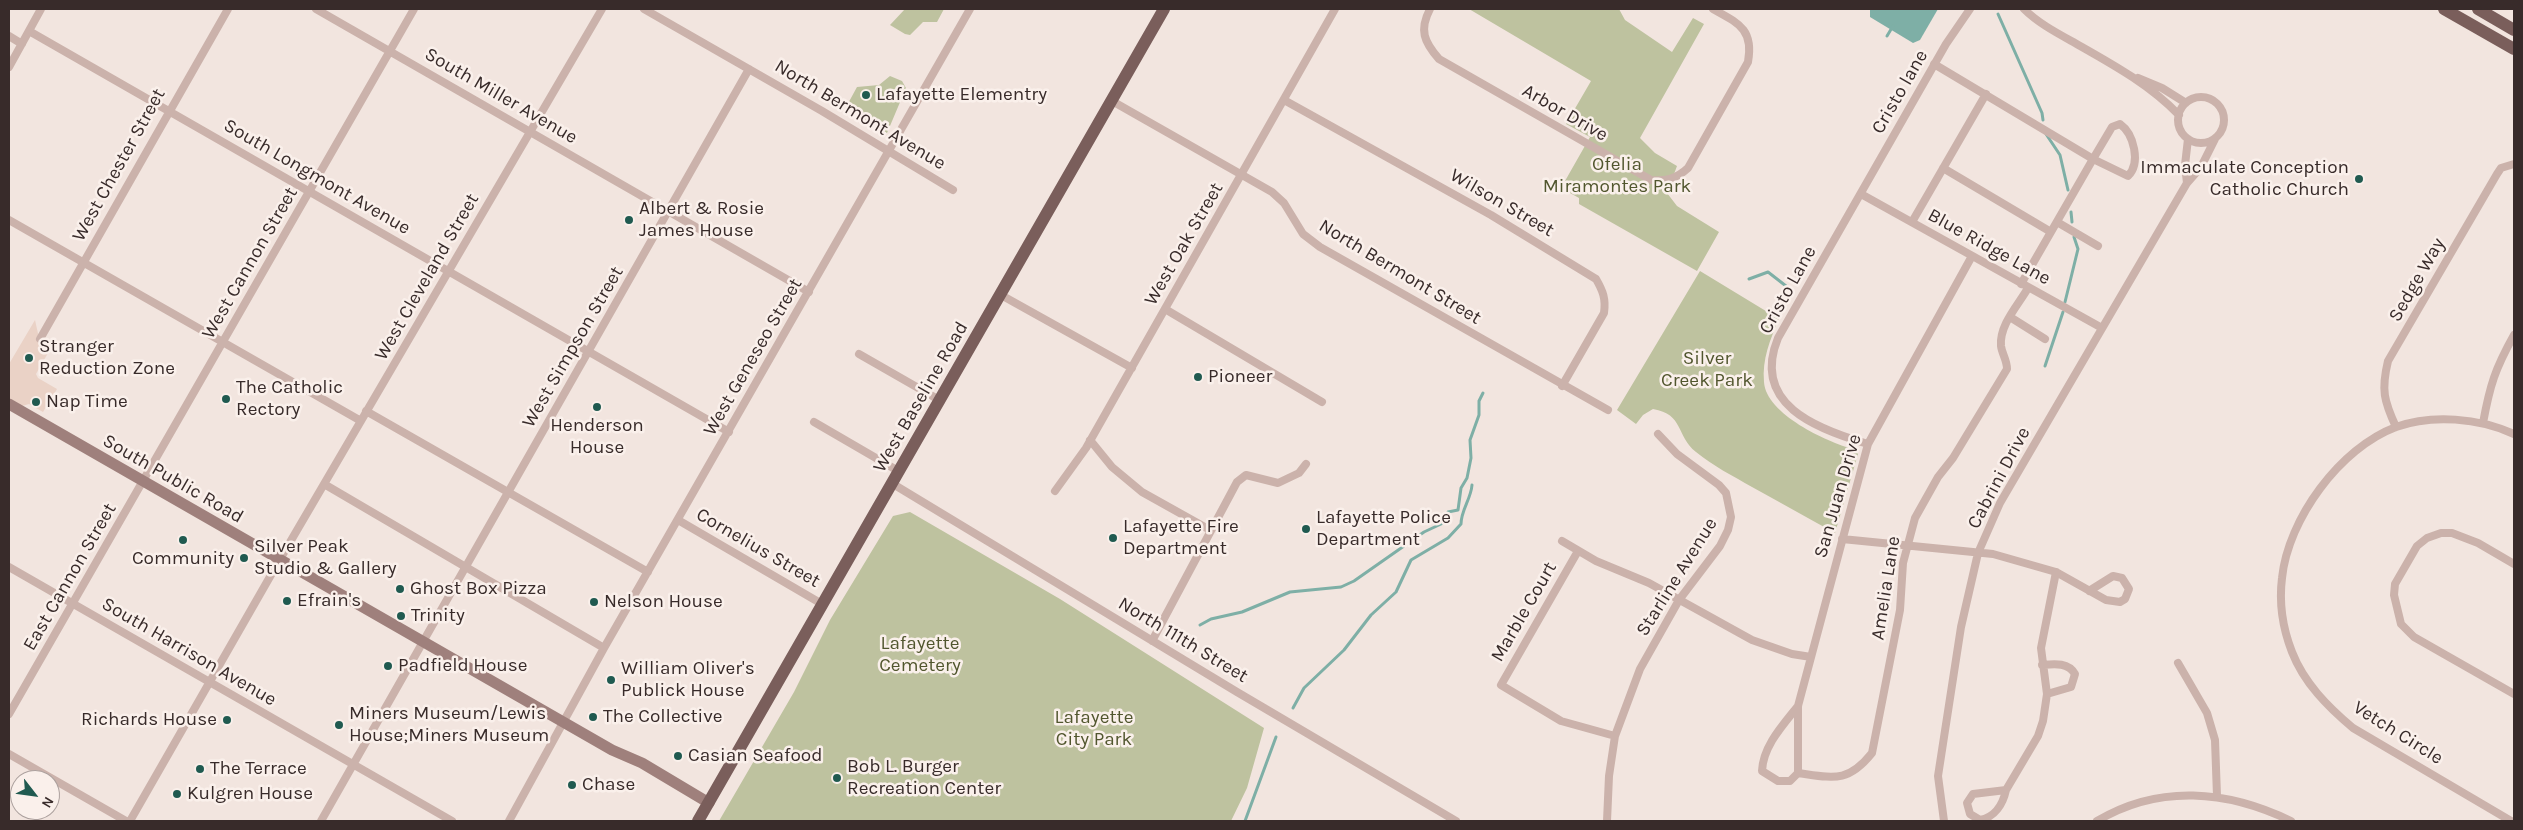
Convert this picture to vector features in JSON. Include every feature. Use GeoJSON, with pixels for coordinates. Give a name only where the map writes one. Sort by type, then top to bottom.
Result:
{"type":"FeatureCollection","features":[{"type":"Feature","properties":{"kind":"main road","name":"West Baseline Road"},"geometry":{"type":"LineString","coordinates":[[698,821],[941,401],[1164,9]]}},
{"type":"Feature","properties":{"kind":"main road"},"geometry":{"type":"LineString","coordinates":[[2444,9],[2514,49]]}},
{"type":"Feature","properties":{"kind":"main road"},"geometry":{"type":"LineString","coordinates":[[2478,9],[2514,30]]}},
{"type":"Feature","properties":{"kind":"street"},"geometry":{"type":"LineString","coordinates":[[9,67],[41,9]]}},
{"type":"Feature","properties":{"kind":"street","name":"West Chester Street"},"geometry":{"type":"LineString","coordinates":[[40,339],[168,110],[228,9]]}},
{"type":"Feature","properties":{"kind":"street","name":"South Miller Avenue"},"geometry":{"type":"LineString","coordinates":[[316,9],[809,292]]}},
{"type":"Feature","properties":{"kind":"street","name":"West Cannon Street"},"geometry":{"type":"LineString","coordinates":[[144,482],[414,9]]}},
{"type":"Feature","properties":{"kind":"street","name":"West Cleveland Street"},"geometry":{"type":"LineString","coordinates":[[128,821],[602,9]]}},
{"type":"Feature","properties":{"kind":"street","name":"North Bermont Avenue"},"geometry":{"type":"LineString","coordinates":[[644,9],[890,151],[953,190]]}},
{"type":"Feature","properties":{"kind":"street","name":"West Geneseo Street"},"geometry":{"type":"LineString","coordinates":[[509,821],[604,648],[970,9]]}},
{"type":"Feature","properties":{"kind":"street","name":"West Oak Street"},"geometry":{"type":"LineString","coordinates":[[1055,491],[1090,440],[1132,368],[1336,9]]}},
{"type":"Feature","properties":{"kind":"street","name":"Arbor Drive"},"geometry":{"type":"LineString","coordinates":[[1430,9],[1424,22],[1423,33],[1427,45],[1439,59],[1651,180],[1666,181],[1679,177],[1688,168],[1748,62],[1749,38],[1744,29],[1713,9]]}},
{"type":"Feature","properties":{"kind":"street","name":"Cristo lane"},"geometry":{"type":"LineString","coordinates":[[1861,194],[1934,64],[1970,9]]}},
{"type":"Feature","properties":{"kind":"street"},"geometry":{"type":"LineString","coordinates":[[2024,9],[2056,32],[2133,77],[2162,98],[2179,115]]}},
{"type":"Feature","properties":{"kind":"street","name":"South Longmont Avenue"},"geometry":{"type":"LineString","coordinates":[[29,31],[729,432]]}},
{"type":"Feature","properties":{"kind":"street"},"geometry":{"type":"LineString","coordinates":[[9,36],[22,44]]}},
{"type":"Feature","properties":{"kind":"street"},"geometry":{"type":"LineString","coordinates":[[1934,64],[2093,159]]}},
{"type":"Feature","properties":{"kind":"street","name":"West Simpson Street"},"geometry":{"type":"LineString","coordinates":[[321,821],[465,566],[670,212],[749,69]]}},
{"type":"Feature","properties":{"kind":"street"},"geometry":{"type":"LineString","coordinates":[[2133,77],[2144,79],[2186,103]]}},
{"type":"Feature","properties":{"kind":"street"},"geometry":{"type":"LineString","coordinates":[[1912,222],[1986,94]]}},
{"type":"Feature","properties":{"kind":"street"},"geometry":{"type":"LineString","coordinates":[[2199,97],[2206,97],[2218,104],[2224,118],[2224,126],[2215,138],[2202,143],[2188,139],[2180,128],[2179,115],[2186,103],[2199,97]]}},
{"type":"Feature","properties":{"kind":"street","name":"Wilson Street"},"geometry":{"type":"LineString","coordinates":[[1284,100],[1491,215],[1596,279],[1603,291],[1606,303],[1604,313],[1562,386]]}},
{"type":"Feature","properties":{"kind":"street","name":"North Bermont Street"},"geometry":{"type":"LineString","coordinates":[[1112,101],[1272,192],[1284,203],[1303,234],[1320,247],[1562,386],[1608,410]]}},
{"type":"Feature","properties":{"kind":"street","name":"Amelia Lane"},"geometry":{"type":"LineString","coordinates":[[1798,773],[1834,778],[1849,774],[1861,766],[1872,753],[1900,610],[1900,588],[1907,546],[1915,518],[1933,485],[1953,458],[2007,369],[2006,358],[2001,346],[2006,324],[2051,232],[2093,159],[2115,125],[2122,126],[2134,149],[2135,162],[2132,172],[2128,176],[2122,175],[2093,159]]}},
{"type":"Feature","properties":{"kind":"street","name":"Cabrini Drive"},"geometry":{"type":"LineString","coordinates":[[1944,821],[1938,776],[1961,627],[1978,553],[2000,503],[2187,183],[2201,167],[2215,138]]}},
{"type":"Feature","properties":{"kind":"street"},"geometry":{"type":"LineString","coordinates":[[2187,183],[2188,139]]}},
{"type":"Feature","properties":{"kind":"street","name":"Sedge Way"},"geometry":{"type":"LineString","coordinates":[[2396,427],[2384,398],[2384,379],[2388,361],[2497,174],[2501,168],[2514,164]]}},
{"type":"Feature","properties":{"kind":"street"},"geometry":{"type":"LineString","coordinates":[[1943,168],[2051,232]]}},
{"type":"Feature","properties":{"kind":"street","name":"Blue Ridge Lane"},"geometry":{"type":"LineString","coordinates":[[1861,194],[2102,328]]}},
{"type":"Feature","properties":{"kind":"street","name":"Cristo Lane"},"geometry":{"type":"LineString","coordinates":[[1861,194],[1778,338],[1770,366],[1772,382],[1788,406],[1835,433],[1868,444]]}},
{"type":"Feature","properties":{"kind":"street"},"geometry":{"type":"LineString","coordinates":[[9,220],[361,421]]}},
{"type":"Feature","properties":{"kind":"street"},"geometry":{"type":"LineString","coordinates":[[2057,222],[2098,246]]}},
{"type":"Feature","properties":{"kind":"street","name":"San Juan Drive"},"geometry":{"type":"LineString","coordinates":[[1798,706],[1769,745],[1762,760],[1762,771],[1778,780],[1790,781],[1798,773],[1798,706],[1868,444],[1972,256]]}},
{"type":"Feature","properties":{"kind":"street"},"geometry":{"type":"LineString","coordinates":[[1001,294],[1132,368]]}},
{"type":"Feature","properties":{"kind":"street"},"geometry":{"type":"LineString","coordinates":[[1166,308],[1322,402]]}},
{"type":"Feature","properties":{"kind":"street"},"geometry":{"type":"LineString","coordinates":[[2010,317],[2045,339]]}},
{"type":"Feature","properties":{"kind":"street"},"geometry":{"type":"LineString","coordinates":[[2483,423],[2490,384],[2497,366],[2514,336]]}},
{"type":"Feature","properties":{"kind":"street"},"geometry":{"type":"LineString","coordinates":[[859,354],[941,401]]}},
{"type":"Feature","properties":{"kind":"street","name":"South Public Road"},"geometry":{"type":"LineString","coordinates":[[9,404],[279,561],[424,641],[632,760],[642,763],[708,803]]}},
{"type":"Feature","properties":{"kind":"street"},"geometry":{"type":"LineString","coordinates":[[366,411],[648,572]]}},
{"type":"Feature","properties":{"kind":"street","name":"Vetch Circle"},"geometry":{"type":"LineString","coordinates":[[2511,821],[2353,728],[2332,710],[2313,689],[2292,653],[2281,599],[2282,576],[2289,551],[2302,518],[2320,488],[2338,466],[2358,449],[2396,427],[2447,419],[2483,423],[2514,434]]}},
{"type":"Feature","properties":{"kind":"street"},"geometry":{"type":"LineString","coordinates":[[814,422],[900,472]]}},
{"type":"Feature","properties":{"kind":"street","name":"Starline Avenue"},"geometry":{"type":"LineString","coordinates":[[1607,821],[1609,776],[1615,736],[1640,669],[1679,600],[1724,538],[1731,518],[1726,493],[1719,485],[1677,454],[1658,434]]}},
{"type":"Feature","properties":{"kind":"street"},"geometry":{"type":"LineString","coordinates":[[1090,440],[1112,467],[1142,492],[1210,530]]}},
{"type":"Feature","properties":{"kind":"street"},"geometry":{"type":"LineString","coordinates":[[1152,640],[1237,482],[1246,475],[1278,483],[1299,473],[1306,464]]}},
{"type":"Feature","properties":{"kind":"street","name":"East Cannon Street"},"geometry":{"type":"LineString","coordinates":[[9,714],[144,482]]}},
{"type":"Feature","properties":{"kind":"street"},"geometry":{"type":"LineString","coordinates":[[324,484],[604,648]]}},
{"type":"Feature","properties":{"kind":"street","name":"North 111th Street"},"geometry":{"type":"LineString","coordinates":[[893,484],[1456,821]]}},
{"type":"Feature","properties":{"kind":"street","name":"Cornelius Street"},"geometry":{"type":"LineString","coordinates":[[678,520],[822,604]]}},
{"type":"Feature","properties":{"kind":"street"},"geometry":{"type":"LineString","coordinates":[[2514,564],[2478,543],[2452,533],[2438,534],[2417,546],[2395,584],[2394,595],[2401,624],[2414,637],[2514,694]]}},
{"type":"Feature","properties":{"kind":"street"},"geometry":{"type":"LineString","coordinates":[[1842,539],[1993,554],[2056,572],[2089,591],[2106,600],[2120,602],[2127,596],[2129,589],[2122,578],[2113,576],[2089,591]]}},
{"type":"Feature","properties":{"kind":"street"},"geometry":{"type":"LineString","coordinates":[[1562,541],[1596,561],[1649,583],[1752,640],[1792,654],[1811,657]]}},
{"type":"Feature","properties":{"kind":"street","name":"Marble Court"},"geometry":{"type":"LineString","coordinates":[[1578,551],[1501,685],[1561,721],[1615,736]]}},
{"type":"Feature","properties":{"kind":"street","name":"South Harrison Avenue"},"geometry":{"type":"LineString","coordinates":[[9,567],[452,821]]}},
{"type":"Feature","properties":{"kind":"street"},"geometry":{"type":"LineString","coordinates":[[2006,790],[1973,794],[1967,803],[1970,814],[1980,820],[1993,815],[2038,736],[2045,714],[2047,694],[2042,665],[2044,627],[2056,572]]}},
{"type":"Feature","properties":{"kind":"street"},"geometry":{"type":"LineString","coordinates":[[2178,663],[2207,713],[2215,740],[2217,796]]}},
{"type":"Feature","properties":{"kind":"street"},"geometry":{"type":"LineString","coordinates":[[2042,665],[2063,665],[2075,674],[2071,687],[2047,694]]}},
{"type":"Feature","properties":{"kind":"street"},"geometry":{"type":"LineString","coordinates":[[9,754],[128,821]]}},
{"type":"Feature","properties":{"kind":"street"},"geometry":{"type":"LineString","coordinates":[[2097,821],[2139,802],[2163,796],[2188,794],[2217,796],[2291,821]]}},
{"type":"Feature","properties":{"kind":"green space"},"geometry":{"type":"Polygon","coordinates":[[[905,9],[944,9],[937,22],[923,22],[910,35],[890,25],[905,9]]]}},
{"type":"Feature","properties":{"kind":"green space","name":"Ofelia Miramontes Park"},"geometry":{"type":"Polygon","coordinates":[[[1469,9],[1619,9],[1625,20],[1672,52],[1693,18],[1704,24],[1640,138],[1655,153],[1677,166],[1667,193],[1677,206],[1719,232],[1697,271],[1579,204],[1579,198],[1561,188],[1590,137],[1566,124],[1591,81],[1469,9]]]}},
{"type":"Feature","properties":{"kind":"green space"},"geometry":{"type":"Polygon","coordinates":[[[890,76],[902,81],[906,88],[887,133],[845,109],[857,87],[879,85],[890,76]]]}},
{"type":"Feature","properties":{"kind":"green space","name":"Silver Creek Park"},"geometry":{"type":"Polygon","coordinates":[[[1700,271],[1779,319],[1767,350],[1764,365],[1764,382],[1767,394],[1775,405],[1799,425],[1828,440],[1853,449],[1858,454],[1835,533],[1730,475],[1703,457],[1690,446],[1675,421],[1663,412],[1653,409],[1643,415],[1636,424],[1617,410],[1700,271]]]}},
{"type":"Feature","properties":{"kind":"green space","name":"Lafayette City Park"},"geometry":{"type":"Polygon","coordinates":[[[910,512],[1060,599],[1264,728],[1247,788],[1231,821],[719,821],[794,692],[830,620],[893,516],[910,512]]]}},
{"type":"Feature","properties":{"kind":"shaded area"},"geometry":{"type":"Polygon","coordinates":[[[35,320],[39,338],[52,346],[36,374],[38,378],[57,389],[43,412],[29,404],[22,406],[9,398],[9,364],[35,320]]]}},
{"type":"Feature","properties":{"kind":"water"},"geometry":{"type":"Polygon","coordinates":[[[1870,9],[1938,9],[1920,40],[1913,43],[1870,17],[1870,9]]]}},
{"type":"Feature","properties":{"kind":"waterway"},"geometry":{"type":"LineString","coordinates":[[1998,14],[2042,113],[2043,120]]}},
{"type":"Feature","properties":{"kind":"waterway"},"geometry":{"type":"LineString","coordinates":[[1887,36],[1893,26]]}},
{"type":"Feature","properties":{"kind":"waterway"},"geometry":{"type":"LineString","coordinates":[[2046,134],[2060,155],[2068,190]]}},
{"type":"Feature","properties":{"kind":"waterway"},"geometry":{"type":"LineString","coordinates":[[2071,212],[2072,222]]}},
{"type":"Feature","properties":{"kind":"waterway"},"geometry":{"type":"LineString","coordinates":[[2065,302],[2078,249],[2074,237]]}},
{"type":"Feature","properties":{"kind":"waterway"},"geometry":{"type":"LineString","coordinates":[[1749,279],[1768,272],[1786,286]]}},
{"type":"Feature","properties":{"kind":"waterway"},"geometry":{"type":"LineString","coordinates":[[2045,366],[2063,312]]}},
{"type":"Feature","properties":{"kind":"waterway"},"geometry":{"type":"LineString","coordinates":[[1200,625],[1211,619],[1242,612],[1290,592],[1341,587],[1354,581],[1424,532],[1441,524],[1448,512],[1458,510],[1461,488],[1467,478],[1471,458],[1470,440],[1479,415],[1479,401],[1483,393]]}},
{"type":"Feature","properties":{"kind":"waterway"},"geometry":{"type":"LineString","coordinates":[[1293,708],[1304,688],[1344,650],[1371,615],[1396,592],[1411,560],[1448,538],[1461,524],[1472,485]]}},
{"type":"Feature","properties":{"kind":"waterway"},"geometry":{"type":"LineString","coordinates":[[1245,821],[1276,737]]}},
{"type":"Feature","properties":{"kind":"place","name":"Lafayette Elementry"},"geometry":{"type":"Point","coordinates":[866,95]}},
{"type":"Feature","properties":{"kind":"place","name":"Immaculate Conception Catholic Church"},"geometry":{"type":"Point","coordinates":[2359,179]}},
{"type":"Feature","properties":{"kind":"place","name":"Albert & Rosie James House"},"geometry":{"type":"Point","coordinates":[629,220]}},
{"type":"Feature","properties":{"kind":"place","name":"Stranger Reduction Zone"},"geometry":{"type":"Point","coordinates":[29,358]}},
{"type":"Feature","properties":{"kind":"place","name":"Pioneer"},"geometry":{"type":"Point","coordinates":[1198,377]}},
{"type":"Feature","properties":{"kind":"place","name":"The Catholic Rectory"},"geometry":{"type":"Point","coordinates":[226,399]}},
{"type":"Feature","properties":{"kind":"place","name":"Nap Time"},"geometry":{"type":"Point","coordinates":[36,402]}},
{"type":"Feature","properties":{"kind":"place","name":"Henderson House"},"geometry":{"type":"Point","coordinates":[597,407]}},
{"type":"Feature","properties":{"kind":"place","name":"Lafayette Police Department"},"geometry":{"type":"Point","coordinates":[1306,529]}},
{"type":"Feature","properties":{"kind":"place","name":"Lafayette Fire Department"},"geometry":{"type":"Point","coordinates":[1113,538]}},
{"type":"Feature","properties":{"kind":"place","name":"Community"},"geometry":{"type":"Point","coordinates":[183,540]}},
{"type":"Feature","properties":{"kind":"place","name":"Silver Peak Studio & Gallery"},"geometry":{"type":"Point","coordinates":[244,558]}},
{"type":"Feature","properties":{"kind":"place","name":"Ghost Box Pizza"},"geometry":{"type":"Point","coordinates":[400,589]}},
{"type":"Feature","properties":{"kind":"place","name":"Efrain's"},"geometry":{"type":"Point","coordinates":[287,601]}},
{"type":"Feature","properties":{"kind":"place","name":"Nelson House"},"geometry":{"type":"Point","coordinates":[594,602]}},
{"type":"Feature","properties":{"kind":"place","name":"Trinity"},"geometry":{"type":"Point","coordinates":[401,616]}},
{"type":"Feature","properties":{"kind":"place","name":"Padfield House"},"geometry":{"type":"Point","coordinates":[388,666]}},
{"type":"Feature","properties":{"kind":"place","name":"William Oliver's Publick House"},"geometry":{"type":"Point","coordinates":[611,680]}},
{"type":"Feature","properties":{"kind":"place","name":"The Collective"},"geometry":{"type":"Point","coordinates":[593,717]}},
{"type":"Feature","properties":{"kind":"place","name":"Richards House"},"geometry":{"type":"Point","coordinates":[227,720]}},
{"type":"Feature","properties":{"kind":"place","name":"Miners Museum/Lewis House;Miners Museum"},"geometry":{"type":"Point","coordinates":[339,725]}},
{"type":"Feature","properties":{"kind":"place","name":"Casian Seafood"},"geometry":{"type":"Point","coordinates":[678,756]}},
{"type":"Feature","properties":{"kind":"place","name":"The Terrace"},"geometry":{"type":"Point","coordinates":[200,769]}},
{"type":"Feature","properties":{"kind":"place","name":"Bob L. Burger Recreation Center"},"geometry":{"type":"Point","coordinates":[837,778]}},
{"type":"Feature","properties":{"kind":"place","name":"Chase"},"geometry":{"type":"Point","coordinates":[572,785]}},
{"type":"Feature","properties":{"kind":"place","name":"Kulgren House"},"geometry":{"type":"Point","coordinates":[177,794]}},
{"type":"Feature","properties":{"kind":"park label","name":"Lafayette Cemetery"},"geometry":{"type":"Point","coordinates":[920,655]}}]}
